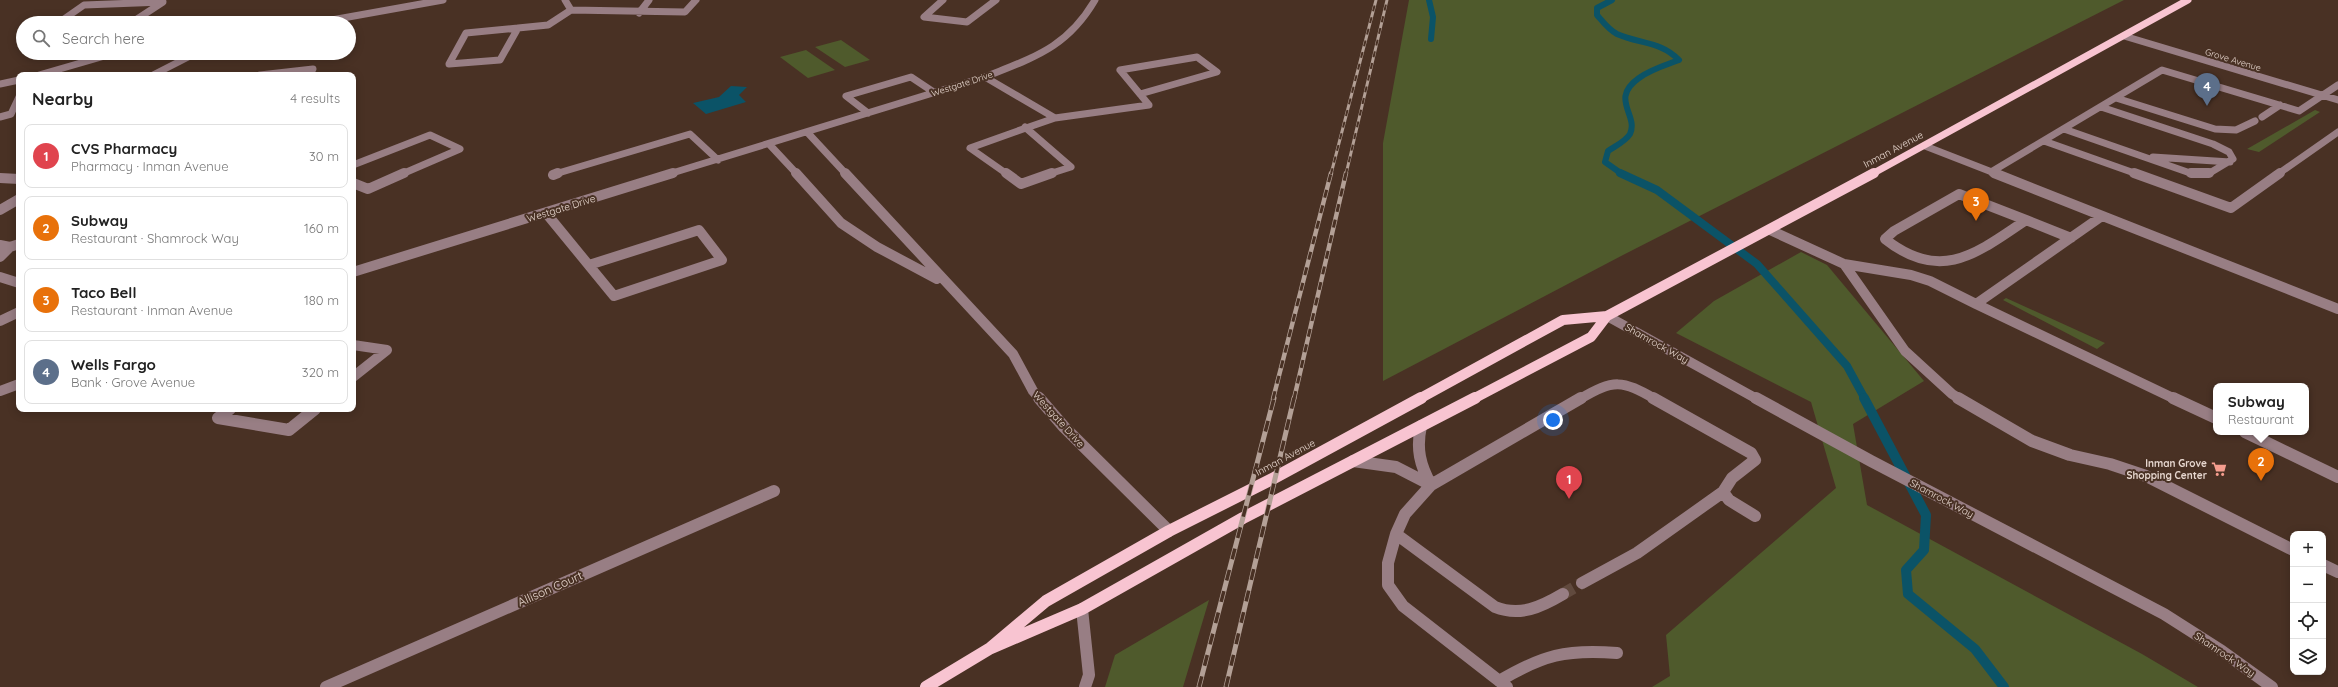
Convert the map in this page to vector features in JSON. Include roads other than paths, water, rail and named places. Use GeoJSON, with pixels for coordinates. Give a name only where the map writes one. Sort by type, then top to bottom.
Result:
{"type":"FeatureCollection","features":[{"type":"Feature","properties":{"kind":"main road","name":"Inman Avenue"},"geometry":{"type":"LineString","coordinates":[[989,649],[1046,601],[1169,531],[1274,478],[1563,320],[1607,316],[1925,146],[2188,0]]}},
{"type":"Feature","properties":{"kind":"main road","name":"Inman Avenue"},"geometry":{"type":"LineString","coordinates":[[926,687],[989,649],[1082,609],[1243,518],[1591,337],[1607,316]]}},
{"type":"Feature","properties":{"kind":"street"},"geometry":{"type":"LineString","coordinates":[[354,16],[443,0]]}},
{"type":"Feature","properties":{"kind":"street"},"geometry":{"type":"LineString","coordinates":[[565,0],[571,10]]}},
{"type":"Feature","properties":{"kind":"street"},"geometry":{"type":"LineString","coordinates":[[639,13],[650,0]]}},
{"type":"Feature","properties":{"kind":"street"},"geometry":{"type":"LineString","coordinates":[[519,28],[500,60],[449,64],[466,32],[548,25],[571,10],[639,13],[685,12],[696,0]]}},
{"type":"Feature","properties":{"kind":"street"},"geometry":{"type":"LineString","coordinates":[[943,0],[924,17],[967,22],[996,0]]}},
{"type":"Feature","properties":{"kind":"street","name":"Westgate Drive"},"geometry":{"type":"LineString","coordinates":[[356,271],[985,77],[1030,57],[1071,34],[1083,20],[1095,0]]}},
{"type":"Feature","properties":{"kind":"street"},"geometry":{"type":"LineString","coordinates":[[69,16],[84,5],[163,2],[142,16]]}},
{"type":"Feature","properties":{"kind":"street","name":"Grove Avenue"},"geometry":{"type":"LineString","coordinates":[[2124,36],[2338,100]]}},
{"type":"Feature","properties":{"kind":"street"},"geometry":{"type":"LineString","coordinates":[[1025,127],[1071,167],[1021,184],[970,148],[1025,127],[1055,118],[1149,105],[1120,70],[1197,57],[1217,72],[1140,94]]}},
{"type":"Feature","properties":{"kind":"street"},"geometry":{"type":"LineString","coordinates":[[49,72],[91,60]]}},
{"type":"Feature","properties":{"kind":"street"},"geometry":{"type":"LineString","coordinates":[[160,72],[182,60]]}},
{"type":"Feature","properties":{"kind":"street"},"geometry":{"type":"LineString","coordinates":[[286,72],[313,69],[310,72]]}},
{"type":"Feature","properties":{"kind":"street"},"geometry":{"type":"LineString","coordinates":[[1991,172],[2162,70],[2177,73],[2299,111],[2338,85]]}},
{"type":"Feature","properties":{"kind":"street"},"geometry":{"type":"LineString","coordinates":[[868,113],[846,96],[911,77],[935,93]]}},
{"type":"Feature","properties":{"kind":"street"},"geometry":{"type":"LineString","coordinates":[[985,77],[1055,118]]}},
{"type":"Feature","properties":{"kind":"street"},"geometry":{"type":"LineString","coordinates":[[0,84],[16,81]]}},
{"type":"Feature","properties":{"kind":"street"},"geometry":{"type":"LineString","coordinates":[[2116,98],[2232,132],[2245,128],[2280,105]]}},
{"type":"Feature","properties":{"kind":"street"},"geometry":{"type":"LineString","coordinates":[[0,116],[11,114],[16,103]]}},
{"type":"Feature","properties":{"kind":"street"},"geometry":{"type":"LineString","coordinates":[[2064,129],[2193,174],[2208,174],[2233,159],[2229,152],[2213,144],[2101,107]]}},
{"type":"Feature","properties":{"kind":"street","name":"Westgate Drive"},"geometry":{"type":"LineString","coordinates":[[807,132],[944,282],[1013,354],[1033,391],[1064,426],[1169,531]]}},
{"type":"Feature","properties":{"kind":"street"},"geometry":{"type":"LineString","coordinates":[[2044,141],[2230,208],[2338,132]]}},
{"type":"Feature","properties":{"kind":"street"},"geometry":{"type":"LineString","coordinates":[[553,175],[690,134],[718,160]]}},
{"type":"Feature","properties":{"kind":"street"},"geometry":{"type":"LineString","coordinates":[[356,164],[430,135],[460,149],[368,189],[356,184]]}},
{"type":"Feature","properties":{"kind":"street","name":"Westgate Drive"},"geometry":{"type":"LineString","coordinates":[[769,144],[841,223],[877,247],[944,282]]}},
{"type":"Feature","properties":{"kind":"street"},"geometry":{"type":"LineString","coordinates":[[2109,145],[2155,158],[2230,162]]}},
{"type":"Feature","properties":{"kind":"street"},"geometry":{"type":"LineString","coordinates":[[1925,146],[2338,309]]}},
{"type":"Feature","properties":{"kind":"street"},"geometry":{"type":"LineString","coordinates":[[0,178],[16,179]]}},
{"type":"Feature","properties":{"kind":"street"},"geometry":{"type":"LineString","coordinates":[[2026,220],[2000,238],[1952,262],[1933,261],[1911,255],[1895,247],[1885,238],[1894,231],[1959,194],[2026,220],[2070,238]]}},
{"type":"Feature","properties":{"kind":"street"},"geometry":{"type":"LineString","coordinates":[[0,210],[16,201]]}},
{"type":"Feature","properties":{"kind":"street"},"geometry":{"type":"LineString","coordinates":[[546,213],[614,296],[722,260],[699,230],[589,265]]}},
{"type":"Feature","properties":{"kind":"street"},"geometry":{"type":"LineString","coordinates":[[1976,304],[2102,216]]}},
{"type":"Feature","properties":{"kind":"street"},"geometry":{"type":"LineString","coordinates":[[1770,230],[1844,264],[1911,275],[1930,281],[2213,417]]}},
{"type":"Feature","properties":{"kind":"street"},"geometry":{"type":"LineString","coordinates":[[0,245],[15,245]]}},
{"type":"Feature","properties":{"kind":"street"},"geometry":{"type":"LineString","coordinates":[[0,257],[15,245]]}},
{"type":"Feature","properties":{"kind":"street"},"geometry":{"type":"LineString","coordinates":[[1844,264],[1905,351],[1952,394],[2032,441],[2070,455],[2110,464],[2146,476],[2290,548]]}},
{"type":"Feature","properties":{"kind":"street"},"geometry":{"type":"LineString","coordinates":[[1,278],[16,282]]}},
{"type":"Feature","properties":{"kind":"street"},"geometry":{"type":"LineString","coordinates":[[0,322],[16,314]]}},
{"type":"Feature","properties":{"kind":"street","name":"Shamrock Way"},"geometry":{"type":"LineString","coordinates":[[1607,316],[1871,461],[2164,614],[2222,650],[2272,687]]}},
{"type":"Feature","properties":{"kind":"street"},"geometry":{"type":"LineString","coordinates":[[356,345],[386,350],[356,375]]}},
{"type":"Feature","properties":{"kind":"street"},"geometry":{"type":"LineString","coordinates":[[1582,583],[1606,572],[1631,557],[1723,492],[1726,484],[1755,460],[1751,453],[1633,386],[1622,382],[1607,384],[1430,485],[1405,514],[1396,534],[1388,563],[1388,585],[1403,606],[1503,684],[1528,663],[1546,655],[1576,651],[1617,653]]}},
{"type":"Feature","properties":{"kind":"street"},"geometry":{"type":"LineString","coordinates":[[0,391],[16,385]]}},
{"type":"Feature","properties":{"kind":"street"},"geometry":{"type":"LineString","coordinates":[[226,412],[218,418],[289,430],[311,412]]}},
{"type":"Feature","properties":{"kind":"street"},"geometry":{"type":"LineString","coordinates":[[1421,426],[1417,448],[1420,465],[1430,485]]}},
{"type":"Feature","properties":{"kind":"street"},"geometry":{"type":"LineString","coordinates":[[2251,435],[2338,476]]}},
{"type":"Feature","properties":{"kind":"street"},"geometry":{"type":"LineString","coordinates":[[1353,462],[1396,467],[1430,485]]}},
{"type":"Feature","properties":{"kind":"street","name":"Allison Court"},"geometry":{"type":"LineString","coordinates":[[326,687],[774,491]]}},
{"type":"Feature","properties":{"kind":"street"},"geometry":{"type":"LineString","coordinates":[[1723,492],[1729,500],[1755,516]]}},
{"type":"Feature","properties":{"kind":"street"},"geometry":{"type":"LineString","coordinates":[[1396,534],[1495,607],[1507,613],[1544,606],[1563,594]]}},
{"type":"Feature","properties":{"kind":"street"},"geometry":{"type":"LineString","coordinates":[[2326,566],[2338,572]]}},
{"type":"Feature","properties":{"kind":"street"},"geometry":{"type":"LineString","coordinates":[[1082,609],[1089,675],[1085,687]]}},
{"type":"Feature","properties":{"kind":"water"},"geometry":{"type":"Polygon","coordinates":[[[731,86],[747,87],[739,95],[746,102],[706,114],[693,103],[719,97],[731,86]]]}},
{"type":"Feature","properties":{"kind":"waterway"},"geometry":{"type":"LineString","coordinates":[[1429,0],[1433,17],[1431,39]]}},
{"type":"Feature","properties":{"kind":"waterway"},"geometry":{"type":"LineString","coordinates":[[1612,0],[1597,8],[1597,15],[1609,28],[1617,34],[1665,49],[1679,60],[1648,72],[1630,86],[1626,93],[1625,100],[1632,127],[1630,134],[1623,142],[1608,151],[1605,162],[1622,174]]}},
{"type":"Feature","properties":{"kind":"waterway"},"geometry":{"type":"LineString","coordinates":[[1622,174],[1657,190],[1757,264],[1847,366],[1865,399]]}},
{"type":"Feature","properties":{"kind":"waterway"},"geometry":{"type":"LineString","coordinates":[[1864,398],[1926,515],[1924,550],[1906,570],[1908,594],[1975,649],[2004,687]]}},
{"type":"Feature","properties":{"kind":"tunnel"},"geometry":{"type":"LineString","coordinates":[[1563,594],[1582,583]]}},
{"type":"Feature","properties":{"kind":"railway"},"geometry":{"type":"LineString","coordinates":[[1331,174],[1376,0]]}},
{"type":"Feature","properties":{"kind":"railway"},"geometry":{"type":"LineString","coordinates":[[1346,174],[1387,0]]}},
{"type":"Feature","properties":{"kind":"railway"},"geometry":{"type":"LineString","coordinates":[[1273,399],[1331,173]]}},
{"type":"Feature","properties":{"kind":"railway"},"geometry":{"type":"LineString","coordinates":[[1294,399],[1346,173]]}},
{"type":"Feature","properties":{"kind":"railway"},"geometry":{"type":"LineString","coordinates":[[1199,687],[1274,398]]}},
{"type":"Feature","properties":{"kind":"railway"},"geometry":{"type":"LineString","coordinates":[[1226,687],[1294,398]]}},
{"type":"Feature","properties":{"kind":"place","name":"Wells Fargo"},"geometry":{"type":"Point","coordinates":[2207,106]}},
{"type":"Feature","properties":{"kind":"place","name":"Taco Bell"},"geometry":{"type":"Point","coordinates":[1976,221]}},
{"type":"Feature","properties":{"kind":"place","name":"Inman Grove Shopping Center"},"geometry":{"type":"Point","coordinates":[2219,469]}},
{"type":"Feature","properties":{"kind":"place","name":"Subway"},"geometry":{"type":"Point","coordinates":[2261,481]}},
{"type":"Feature","properties":{"kind":"place","name":"CVS Pharmacy"},"geometry":{"type":"Point","coordinates":[1569,499]}}]}
